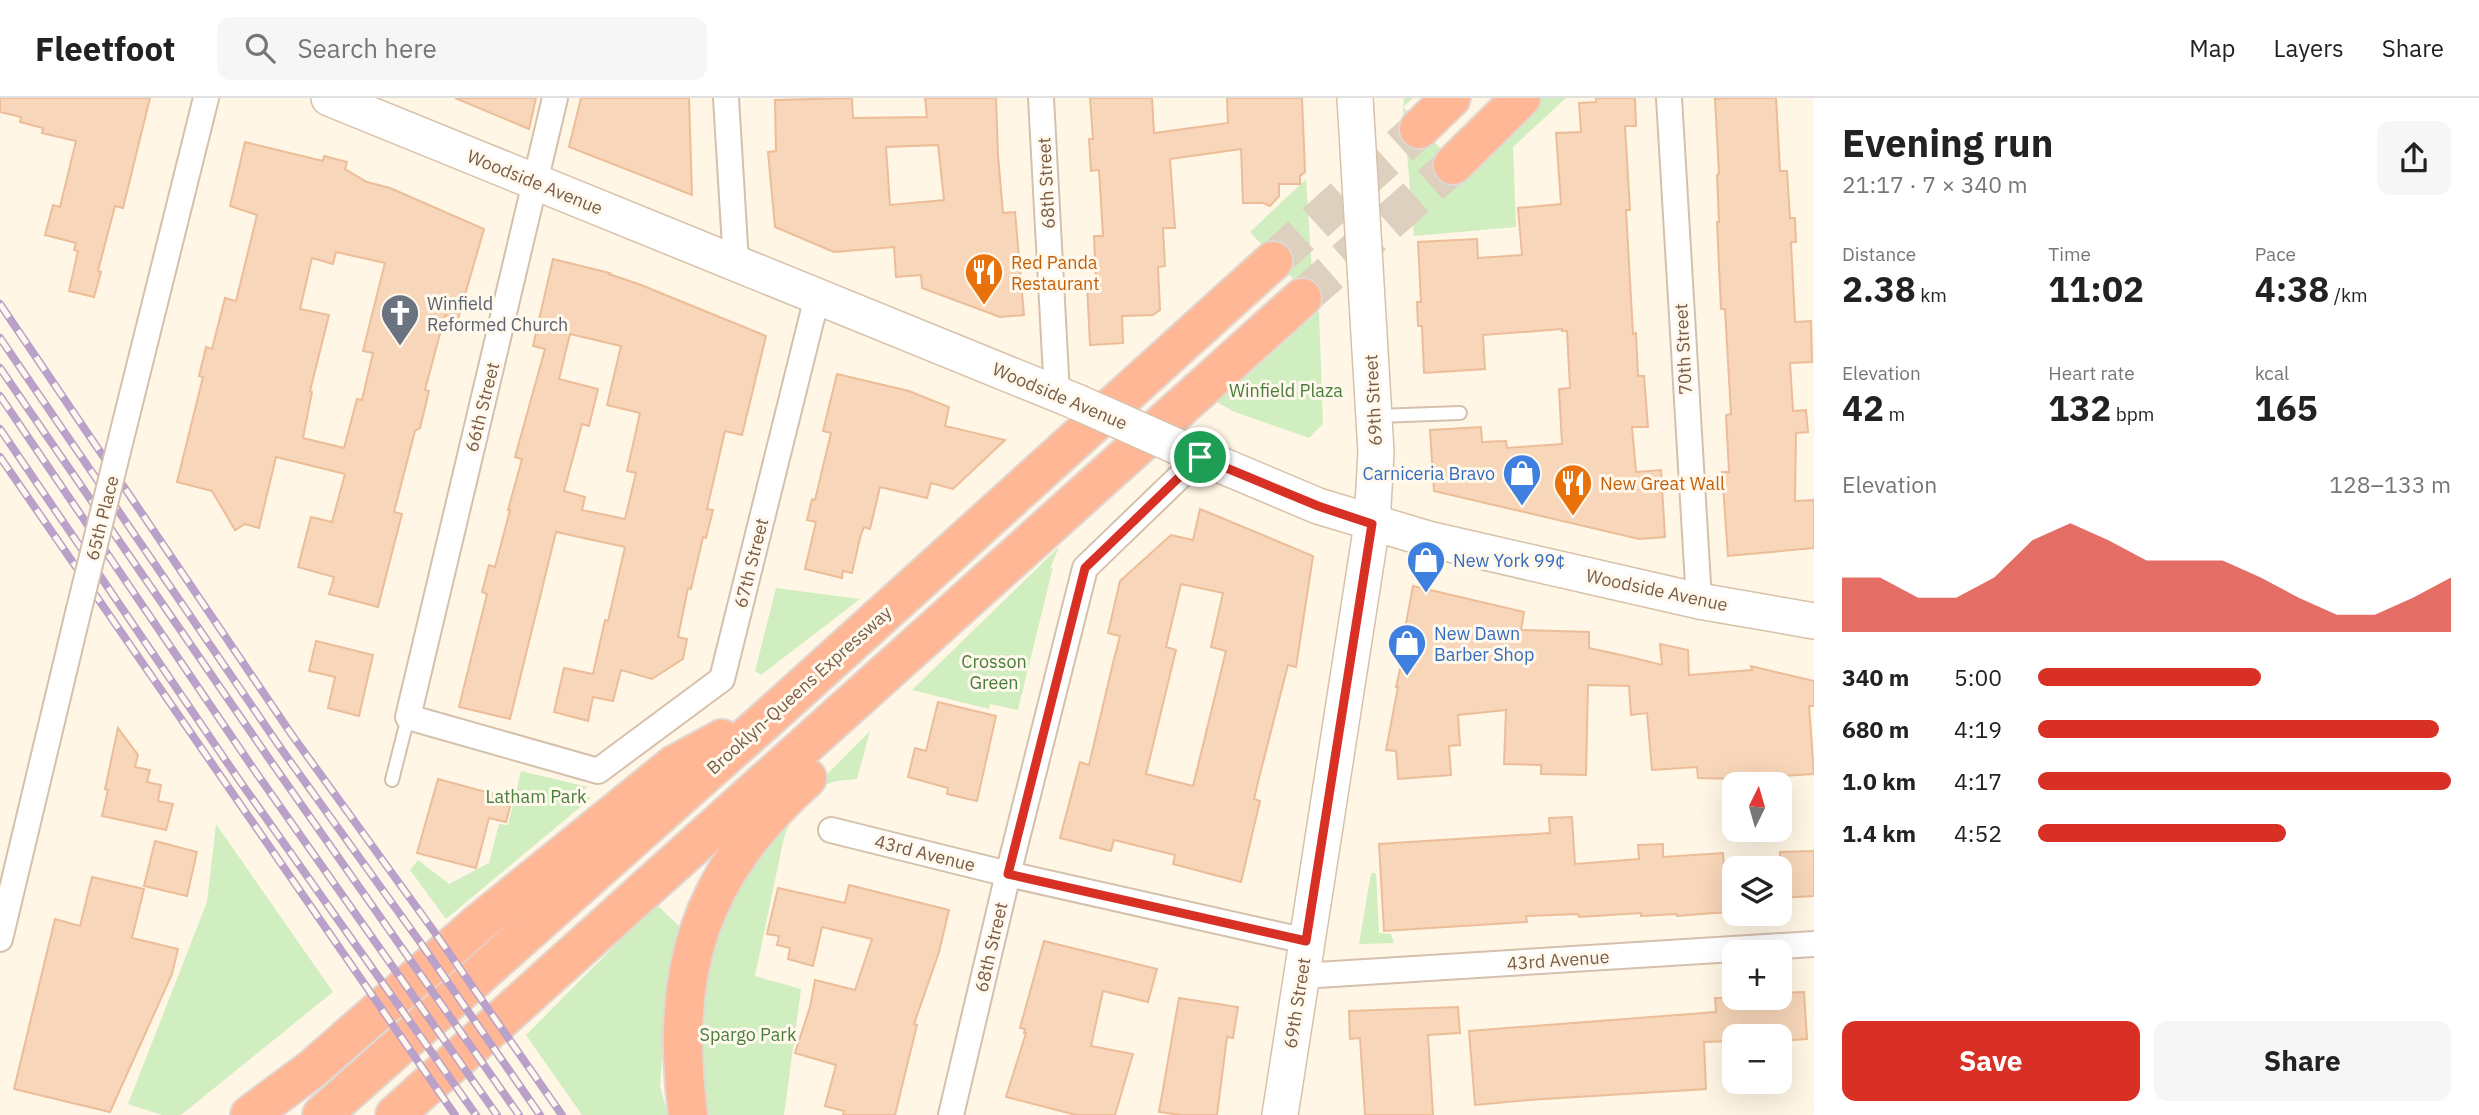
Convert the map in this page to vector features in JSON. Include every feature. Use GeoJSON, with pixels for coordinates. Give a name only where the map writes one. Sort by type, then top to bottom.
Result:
{"type":"FeatureCollection","features":[{"type":"Feature","properties":{"kind":"highway"},"geometry":{"type":"LineString","coordinates":[[1419,129],[1451,98]]}},
{"type":"Feature","properties":{"kind":"highway"},"geometry":{"type":"LineString","coordinates":[[1453,165],[1521,98]]}},
{"type":"Feature","properties":{"kind":"highway","name":"Brooklyn-Queens Expressway"},"geometry":{"type":"LineString","coordinates":[[322,1115],[1273,261]]}},
{"type":"Feature","properties":{"kind":"highway"},"geometry":{"type":"LineString","coordinates":[[394,1115],[1302,298]]}},
{"type":"Feature","properties":{"kind":"highway"},"geometry":{"type":"LineString","coordinates":[[688,1115],[683,1079],[683,1011],[691,955],[711,901],[733,860],[757,829],[793,791],[869,722],[957,609]]}},
{"type":"Feature","properties":{"kind":"highway"},"geometry":{"type":"LineString","coordinates":[[250,1115],[312,1069],[479,923],[674,765],[776,710]]}},
{"type":"Feature","properties":{"kind":"street","name":"65th Place"},"geometry":{"type":"LineString","coordinates":[[0,939],[206,98]]}},
{"type":"Feature","properties":{"kind":"street","name":"Woodside Avenue"},"geometry":{"type":"LineString","coordinates":[[329,98],[1067,398],[1318,506],[1428,539],[1699,601],[1814,621]]}},
{"type":"Feature","properties":{"kind":"street","name":"66th Street"},"geometry":{"type":"LineString","coordinates":[[408,717],[555,98]]}},
{"type":"Feature","properties":{"kind":"street"},"geometry":{"type":"LineString","coordinates":[[726,98],[736,263]]}},
{"type":"Feature","properties":{"kind":"street","name":"68th Street"},"geometry":{"type":"LineString","coordinates":[[1041,98],[1067,398]]}},
{"type":"Feature","properties":{"kind":"street","name":"69th Street"},"geometry":{"type":"LineString","coordinates":[[1280,1115],[1372,524],[1376,463],[1355,98]]}},
{"type":"Feature","properties":{"kind":"street","name":"70th Street"},"geometry":{"type":"LineString","coordinates":[[1669,98],[1699,601]]}},
{"type":"Feature","properties":{"kind":"street","name":"67th Street"},"geometry":{"type":"LineString","coordinates":[[408,717],[598,771],[722,679],[817,297]]}},
{"type":"Feature","properties":{"kind":"street","name":"68th Street"},"geometry":{"type":"LineString","coordinates":[[951,1115],[1085,568],[1189,452]]}},
{"type":"Feature","properties":{"kind":"street","name":"43rd Avenue"},"geometry":{"type":"LineString","coordinates":[[831,830],[1008,874],[1306,941]]}},
{"type":"Feature","properties":{"kind":"street","name":"43rd Avenue"},"geometry":{"type":"LineString","coordinates":[[1301,976],[1814,944]]}},
{"type":"Feature","properties":{"kind":"lane"},"geometry":{"type":"LineString","coordinates":[[1374,416],[1460,413]]}},
{"type":"Feature","properties":{"kind":"lane"},"geometry":{"type":"LineString","coordinates":[[392,780],[408,717]]}},
{"type":"Feature","properties":{"kind":"green space"},"geometry":{"type":"Polygon","coordinates":[[[1404,98],[1413,98],[1403,107],[1404,98]]]}},
{"type":"Feature","properties":{"kind":"green space"},"geometry":{"type":"Polygon","coordinates":[[[1534,98],[1566,98],[1513,147],[1516,227],[1414,236],[1403,107],[1460,170],[1534,98]]]}},
{"type":"Feature","properties":{"kind":"green space"},"geometry":{"type":"Polygon","coordinates":[[[1306,179],[1314,302],[1250,232],[1306,179]]]}},
{"type":"Feature","properties":{"kind":"green space","name":"Winfield Plaza"},"geometry":{"type":"Polygon","coordinates":[[[1319,311],[1323,424],[1309,438],[1232,411],[1217,402],[1319,311]]]}},
{"type":"Feature","properties":{"kind":"green space","name":"Crosson Green"},"geometry":{"type":"Polygon","coordinates":[[[1059,547],[1050,569],[1053,567],[1018,710],[990,704],[989,709],[912,690],[1059,547]]]}},
{"type":"Feature","properties":{"kind":"green space"},"geometry":{"type":"Polygon","coordinates":[[[776,588],[860,599],[761,675],[755,671],[776,588]]]}},
{"type":"Feature","properties":{"kind":"green space","name":"Spargo Park"},"geometry":{"type":"Polygon","coordinates":[[[870,731],[857,779],[833,782],[814,792],[794,816],[783,842],[755,976],[801,989],[784,1115],[701,1115],[704,978],[736,866],[870,731]]]}},
{"type":"Feature","properties":{"kind":"green space","name":"Latham Park"},"geometry":{"type":"Polygon","coordinates":[[[521,771],[588,787],[577,795],[591,798],[446,919],[410,870],[418,860],[449,884],[489,863],[499,824],[508,825],[521,771]]]}},
{"type":"Feature","properties":{"kind":"green space"},"geometry":{"type":"Polygon","coordinates":[[[216,824],[333,992],[181,1115],[162,1115],[128,1104],[207,902],[216,824]]]}},
{"type":"Feature","properties":{"kind":"green space"},"geometry":{"type":"Polygon","coordinates":[[[1371,873],[1376,873],[1379,933],[1391,934],[1394,943],[1359,944],[1371,873]]]}},
{"type":"Feature","properties":{"kind":"green space"},"geometry":{"type":"Polygon","coordinates":[[[656,904],[683,930],[666,1002],[660,1086],[668,1115],[582,1115],[526,1035],[656,904]]]}},
{"type":"Feature","properties":{"kind":"building"},"geometry":{"type":"Polygon","coordinates":[[[0,98],[150,98],[123,208],[115,206],[94,297],[69,291],[78,251],[74,250],[76,243],[45,235],[53,205],[60,207],[76,141],[42,133],[43,128],[20,122],[21,117],[0,112],[0,98]]]}},
{"type":"Feature","properties":{"kind":"building"},"geometry":{"type":"Polygon","coordinates":[[[455,98],[536,98],[529,129],[455,98]]]}},
{"type":"Feature","properties":{"kind":"building"},"geometry":{"type":"Polygon","coordinates":[[[581,98],[689,98],[692,195],[569,147],[581,98]]]}},
{"type":"Feature","properties":{"kind":"building"},"geometry":{"type":"Polygon","coordinates":[[[852,98],[853,118],[927,117],[925,98],[996,98],[1003,213],[1015,212],[1024,315],[1000,317],[922,288],[921,275],[896,277],[894,247],[834,252],[775,227],[768,152],[776,151],[775,100],[852,98]],[[938,145],[886,147],[890,205],[944,200],[938,145]]]}},
{"type":"Feature","properties":{"kind":"building"},"geometry":{"type":"Polygon","coordinates":[[[1090,98],[1152,98],[1154,133],[1228,123],[1227,98],[1302,98],[1305,172],[1300,176],[1300,184],[1279,184],[1279,196],[1270,206],[1263,203],[1243,203],[1241,149],[1170,159],[1175,228],[1163,228],[1165,266],[1158,267],[1160,310],[1153,315],[1122,316],[1123,343],[1090,345],[1087,284],[1096,284],[1094,236],[1103,236],[1099,170],[1091,171],[1089,139],[1093,139],[1090,98]]]}},
{"type":"Feature","properties":{"kind":"building"},"geometry":{"type":"Polygon","coordinates":[[[1596,98],[1635,98],[1636,126],[1625,126],[1630,210],[1626,210],[1633,334],[1636,333],[1638,376],[1644,376],[1648,427],[1632,427],[1636,472],[1661,470],[1665,537],[1639,539],[1434,491],[1430,430],[1481,427],[1482,442],[1506,441],[1507,448],[1562,444],[1559,389],[1570,388],[1567,331],[1562,329],[1483,335],[1485,369],[1424,373],[1422,326],[1418,326],[1417,302],[1421,302],[1418,242],[1477,239],[1478,258],[1522,255],[1518,208],[1561,204],[1556,133],[1581,132],[1579,103],[1596,102],[1596,98]]]}},
{"type":"Feature","properties":{"kind":"building"},"geometry":{"type":"Polygon","coordinates":[[[1776,98],[1780,171],[1787,171],[1790,218],[1795,218],[1796,242],[1791,242],[1795,322],[1811,321],[1812,362],[1790,363],[1793,411],[1806,410],[1808,432],[1796,433],[1795,501],[1814,500],[1814,548],[1728,556],[1722,472],[1729,472],[1726,415],[1731,414],[1725,309],[1721,309],[1715,99],[1776,98]]]}},
{"type":"Feature","properties":{"kind":"building"},"geometry":{"type":"Polygon","coordinates":[[[245,142],[323,161],[324,156],[347,162],[345,169],[367,182],[390,188],[484,229],[458,319],[445,315],[425,390],[429,391],[420,428],[415,431],[394,512],[402,514],[378,607],[329,594],[334,577],[298,567],[311,517],[332,522],[345,474],[276,457],[259,528],[245,524],[235,530],[212,491],[177,482],[203,377],[199,376],[206,347],[212,349],[225,298],[236,301],[257,215],[230,206],[245,142]],[[336,252],[333,264],[312,258],[300,309],[329,315],[310,391],[312,392],[303,438],[344,448],[357,399],[362,400],[373,353],[363,351],[385,263],[336,252]]]}},
{"type":"Feature","properties":{"kind":"building"},"geometry":{"type":"Polygon","coordinates":[[[553,259],[610,273],[766,336],[742,435],[725,431],[707,509],[713,510],[706,538],[703,537],[691,589],[688,588],[678,637],[687,639],[683,659],[652,679],[621,670],[613,701],[593,697],[588,721],[554,712],[564,668],[593,674],[625,547],[556,532],[510,719],[459,707],[487,594],[482,592],[489,565],[495,567],[510,510],[522,459],[515,457],[545,349],[533,346],[553,259]],[[570,334],[559,379],[598,389],[589,426],[582,424],[564,491],[585,497],[582,510],[625,519],[636,473],[627,471],[640,413],[607,405],[621,346],[570,334]]]}},
{"type":"Feature","properties":{"kind":"building"},"geometry":{"type":"Polygon","coordinates":[[[837,374],[909,391],[949,407],[945,426],[1005,440],[953,489],[931,483],[927,498],[880,487],[870,529],[864,527],[861,534],[852,573],[843,571],[842,578],[805,569],[816,522],[807,520],[812,499],[815,500],[831,433],[823,431],[837,374]]]}},
{"type":"Feature","properties":{"kind":"building"},"geometry":{"type":"Polygon","coordinates":[[[1200,509],[1313,556],[1296,667],[1288,665],[1260,774],[1254,799],[1260,801],[1241,882],[1173,864],[1175,855],[1114,840],[1111,851],[1060,838],[1080,762],[1089,765],[1120,636],[1108,633],[1120,581],[1171,535],[1193,540],[1200,509]],[[1181,584],[1166,647],[1176,650],[1146,774],[1193,786],[1226,651],[1211,647],[1223,593],[1181,584]]]}},
{"type":"Feature","properties":{"kind":"building"},"geometry":{"type":"Polygon","coordinates":[[[1413,586],[1524,612],[1521,630],[1589,632],[1589,648],[1662,665],[1660,644],[1688,650],[1689,675],[1752,670],[1751,666],[1814,681],[1814,706],[1809,706],[1814,774],[1722,772],[1722,779],[1698,778],[1697,767],[1652,770],[1647,713],[1631,715],[1629,686],[1588,685],[1586,775],[1541,774],[1541,765],[1504,764],[1506,710],[1458,715],[1460,745],[1449,746],[1451,775],[1398,779],[1396,751],[1386,750],[1402,661],[1399,661],[1413,586]]]}},
{"type":"Feature","properties":{"kind":"building"},"geometry":{"type":"Polygon","coordinates":[[[316,641],[373,655],[359,716],[328,708],[335,677],[309,671],[316,641]]]}},
{"type":"Feature","properties":{"kind":"building"},"geometry":{"type":"Polygon","coordinates":[[[938,702],[996,716],[977,801],[947,794],[948,788],[908,777],[915,748],[926,751],[938,702]]]}},
{"type":"Feature","properties":{"kind":"building"},"geometry":{"type":"Polygon","coordinates":[[[118,728],[138,755],[135,767],[150,770],[147,782],[161,785],[158,801],[173,804],[166,830],[102,816],[118,728]]]}},
{"type":"Feature","properties":{"kind":"building"},"geometry":{"type":"Polygon","coordinates":[[[438,779],[512,799],[506,822],[489,818],[476,868],[417,853],[438,779]]]}},
{"type":"Feature","properties":{"kind":"building"},"geometry":{"type":"Polygon","coordinates":[[[1572,817],[1575,864],[1639,859],[1638,845],[1663,844],[1663,857],[1723,853],[1722,912],[1677,916],[1641,916],[1641,913],[1579,917],[1578,914],[1526,916],[1527,922],[1384,931],[1379,844],[1550,833],[1549,818],[1572,817]]]}},
{"type":"Feature","properties":{"kind":"building"},"geometry":{"type":"Polygon","coordinates":[[[155,841],[197,852],[187,896],[144,886],[155,841]]]}},
{"type":"Feature","properties":{"kind":"building"},"geometry":{"type":"Polygon","coordinates":[[[1814,851],[1814,896],[1792,897],[1792,856],[1780,856],[1780,852],[1814,851]]]}},
{"type":"Feature","properties":{"kind":"building"},"geometry":{"type":"Polygon","coordinates":[[[92,877],[144,889],[132,938],[178,949],[172,974],[110,1112],[14,1089],[55,919],[80,926],[92,877]]]}},
{"type":"Feature","properties":{"kind":"building"},"geometry":{"type":"Polygon","coordinates":[[[849,885],[949,910],[939,952],[914,1024],[917,1025],[895,1115],[843,1115],[844,1111],[825,1106],[836,1065],[795,1053],[810,1007],[815,980],[855,990],[872,939],[822,927],[813,966],[788,959],[790,948],[777,945],[779,936],[767,934],[778,888],[845,903],[849,885]]]}},
{"type":"Feature","properties":{"kind":"building"},"geometry":{"type":"Polygon","coordinates":[[[1044,941],[1157,969],[1148,1002],[1103,991],[1091,1046],[1133,1054],[1115,1115],[1076,1115],[1006,1097],[1026,1033],[1025,1029],[1020,1028],[1044,941]]]}},
{"type":"Feature","properties":{"kind":"building"},"geometry":{"type":"Polygon","coordinates":[[[1792,992],[1804,992],[1807,1039],[1792,1040],[1792,1024],[1722,1024],[1722,1041],[1704,1042],[1706,1089],[1475,1105],[1469,1031],[1716,1012],[1715,998],[1722,998],[1722,1010],[1792,1010],[1792,992]]]}},
{"type":"Feature","properties":{"kind":"building"},"geometry":{"type":"Polygon","coordinates":[[[1179,998],[1238,1007],[1233,1038],[1227,1037],[1217,1115],[1159,1112],[1179,998]]]}},
{"type":"Feature","properties":{"kind":"building"},"geometry":{"type":"Polygon","coordinates":[[[1458,1007],[1460,1033],[1428,1035],[1433,1115],[1365,1115],[1360,1038],[1350,1039],[1349,1011],[1458,1007]]]}},
{"type":"Feature","properties":{"kind":"tunnel"},"geometry":{"type":"LineString","coordinates":[[1273,261],[1419,129]]}},
{"type":"Feature","properties":{"kind":"tunnel"},"geometry":{"type":"LineString","coordinates":[[1302,298],[1453,165]]}},
{"type":"Feature","properties":{"kind":"railway"},"geometry":{"type":"LineString","coordinates":[[0,304],[292,735],[562,1115]]}},
{"type":"Feature","properties":{"kind":"railway"},"geometry":{"type":"LineString","coordinates":[[0,338],[282,750],[540,1115]]}},
{"type":"Feature","properties":{"kind":"railway"},"geometry":{"type":"LineString","coordinates":[[0,368],[519,1115]]}},
{"type":"Feature","properties":{"kind":"railway"},"geometry":{"type":"LineString","coordinates":[[0,396],[255,771],[497,1115]]}},
{"type":"Feature","properties":{"kind":"railway"},"geometry":{"type":"LineString","coordinates":[[0,429],[237,777],[476,1115]]}},
{"type":"Feature","properties":{"kind":"railway"},"geometry":{"type":"LineString","coordinates":[[0,457],[455,1115]]}},
{"type":"Feature","properties":{"kind":"place","name":"Red Panda Restaurant"},"geometry":{"type":"Point","coordinates":[984,306]}},
{"type":"Feature","properties":{"kind":"place","name":"Winfield Reformed Church"},"geometry":{"type":"Point","coordinates":[400,347]}},
{"type":"Feature","properties":{"kind":"place","name":"Carniceria Bravo"},"geometry":{"type":"Point","coordinates":[1522,507]}},
{"type":"Feature","properties":{"kind":"place","name":"New Great Wall"},"geometry":{"type":"Point","coordinates":[1573,517]}},
{"type":"Feature","properties":{"kind":"place","name":"New York 99¢"},"geometry":{"type":"Point","coordinates":[1426,594]}},
{"type":"Feature","properties":{"kind":"place","name":"New Dawn Barber Shop"},"geometry":{"type":"Point","coordinates":[1407,677]}},
{"type":"Feature","properties":{"kind":"route"},"geometry":{"type":"LineString","coordinates":[[1200,457],[1318,506],[1372,524],[1306,941],[1008,874],[1085,568],[1200,457]]}}]}
